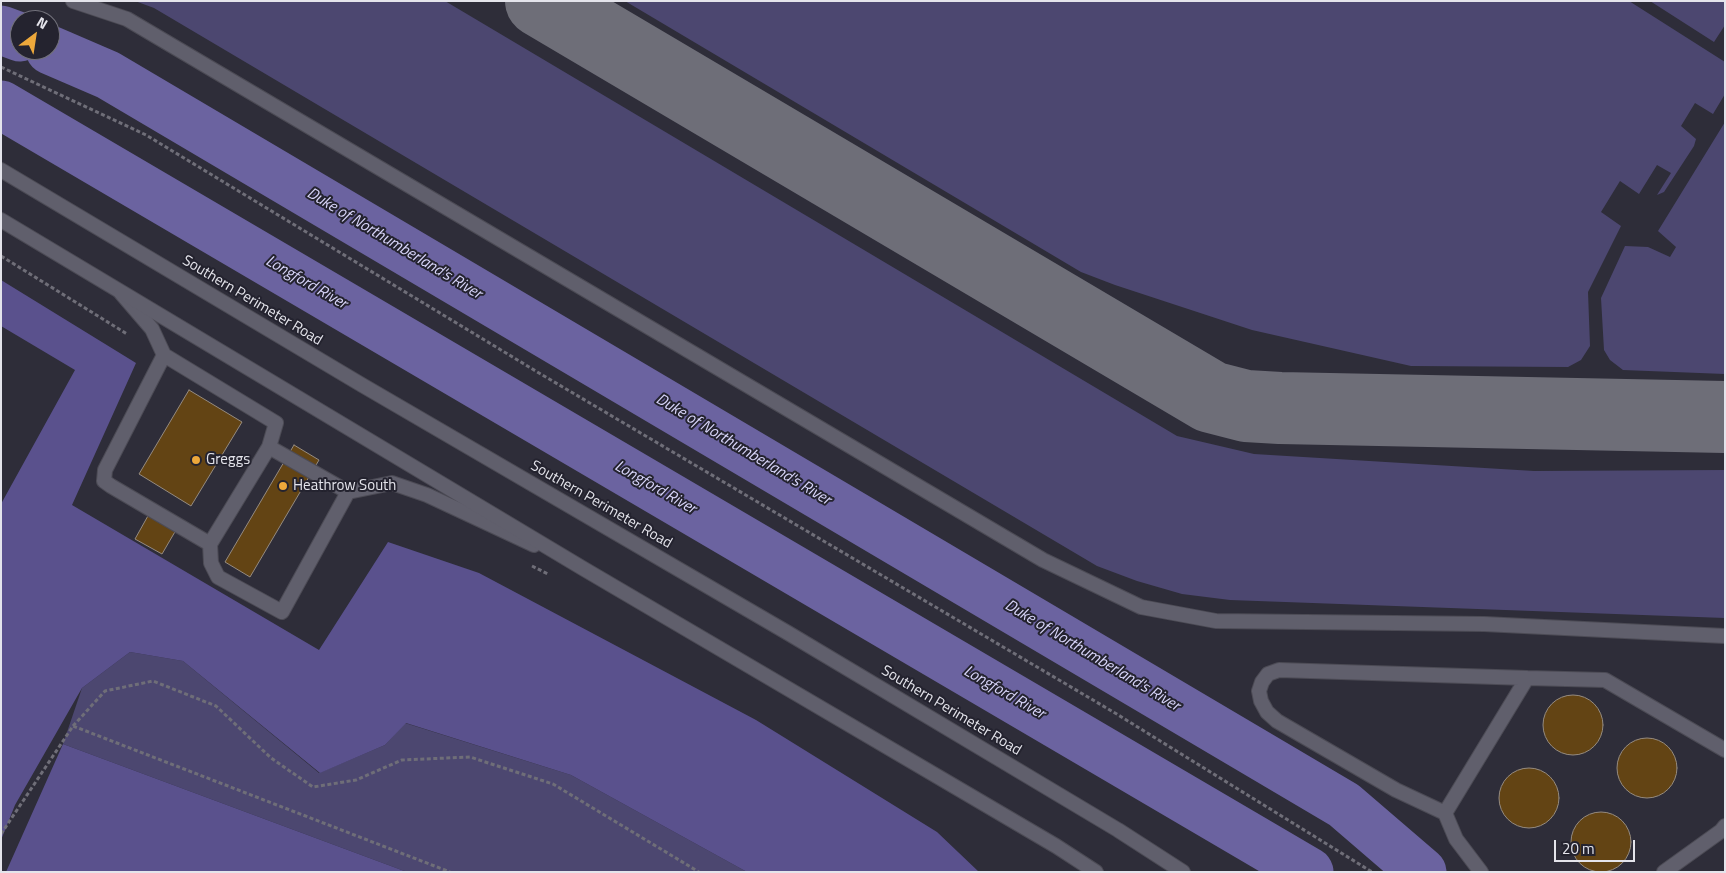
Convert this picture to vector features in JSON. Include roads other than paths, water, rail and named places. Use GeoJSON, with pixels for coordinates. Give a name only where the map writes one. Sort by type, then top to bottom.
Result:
{"type":"FeatureCollection","features":[{"type":"Feature","properties":{"kind":"street"},"geometry":{"type":"LineString","coordinates":[[73,1],[127,19],[1043,560],[1141,607],[1216,621],[1484,624],[1725,636]]}},
{"type":"Feature","properties":{"kind":"street","name":"Southern Perimeter Road"},"geometry":{"type":"LineString","coordinates":[[1,170],[362,385],[797,638],[1118,830],[1183,872]]}},
{"type":"Feature","properties":{"kind":"street"},"geometry":{"type":"LineString","coordinates":[[1,220],[584,569],[1047,841],[1096,872]]}},
{"type":"Feature","properties":{"kind":"street"},"geometry":{"type":"LineString","coordinates":[[119,290],[152,329],[164,355],[276,423],[269,447],[210,544],[211,563],[218,577],[282,612],[348,492]]}},
{"type":"Feature","properties":{"kind":"street"},"geometry":{"type":"LineString","coordinates":[[164,355],[105,470],[104,480],[111,486],[210,544]]}},
{"type":"Feature","properties":{"kind":"street"},"geometry":{"type":"LineString","coordinates":[[269,447],[348,492],[392,483],[427,495],[584,569]]}},
{"type":"Feature","properties":{"kind":"street"},"geometry":{"type":"LineString","coordinates":[[1481,872],[1456,838],[1445,813],[1396,790],[1277,721],[1267,712],[1261,701],[1259,691],[1262,682],[1268,674],[1279,670],[1605,680],[1725,750]]}},
{"type":"Feature","properties":{"kind":"street"},"geometry":{"type":"LineString","coordinates":[[1445,813],[1527,678]]}},
{"type":"Feature","properties":{"kind":"street"},"geometry":{"type":"LineString","coordinates":[[1664,872],[1721,831],[1725,826]]}},
{"type":"Feature","properties":{"kind":"waterway","name":"Duke of Northumberland's River"},"geometry":{"type":"LineString","coordinates":[[1,30],[10,33]]}},
{"type":"Feature","properties":{"kind":"waterway","name":"Duke of Northumberland's River"},"geometry":{"type":"LineString","coordinates":[[60,54],[108,75],[1344,805],[1422,872]]}},
{"type":"Feature","properties":{"kind":"waterway","name":"Longford River"},"geometry":{"type":"LineString","coordinates":[[1,105],[1309,872]]}},
{"type":"Feature","properties":{"kind":"place","name":"Greggs"},"geometry":{"type":"Point","coordinates":[196,460]}},
{"type":"Feature","properties":{"kind":"place","name":"Heathrow South"},"geometry":{"type":"Point","coordinates":[283,486]}}]}
